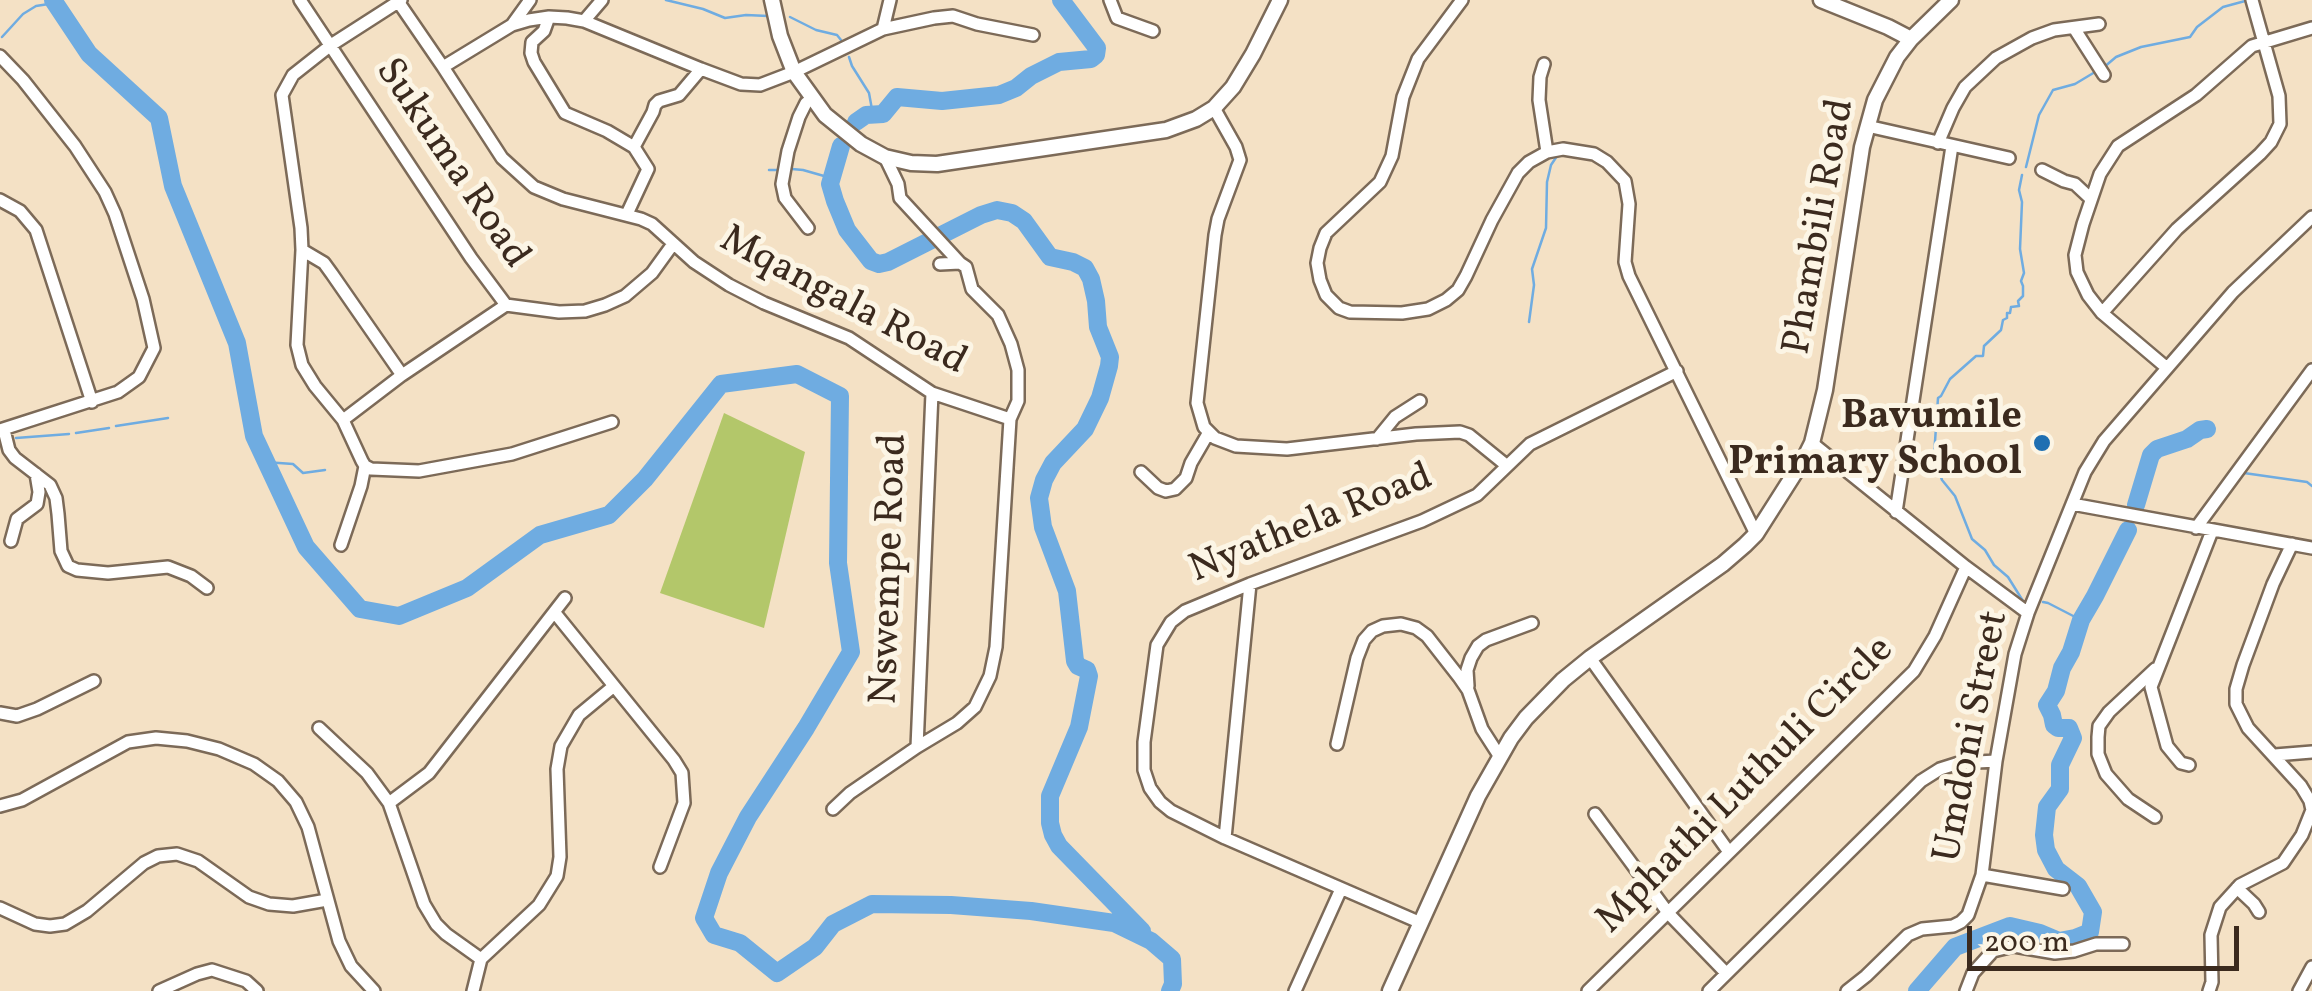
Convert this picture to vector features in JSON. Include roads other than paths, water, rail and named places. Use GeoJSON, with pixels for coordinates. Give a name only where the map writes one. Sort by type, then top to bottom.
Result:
{"type":"FeatureCollection","features":[{"type":"Feature","properties":{"kind":"street","name":"Sukuma Road"},"geometry":{"type":"LineString","coordinates":[[300,0],[506,305],[559,312],[605,305],[625,296],[652,273],[673,244]]}},
{"type":"Feature","properties":{"kind":"street"},"geometry":{"type":"LineString","coordinates":[[512,25],[530,0]]}},
{"type":"Feature","properties":{"kind":"street"},"geometry":{"type":"LineString","coordinates":[[584,22],[602,0]]}},
{"type":"Feature","properties":{"kind":"street"},"geometry":{"type":"LineString","coordinates":[[772,0],[794,72],[812,99],[862,144],[886,157],[924,164],[1166,130],[1196,119],[1214,108],[1232,87],[1254,54],[1280,0]]}},
{"type":"Feature","properties":{"kind":"street"},"geometry":{"type":"LineString","coordinates":[[883,28],[890,0]]}},
{"type":"Feature","properties":{"kind":"street"},"geometry":{"type":"LineString","coordinates":[[1110,0],[1118,18],[1153,31]]}},
{"type":"Feature","properties":{"kind":"street"},"geometry":{"type":"LineString","coordinates":[[1462,0],[1418,59],[1403,97],[1392,156],[1380,182],[1326,234],[1317,263],[1326,295],[1350,312],[1428,309],[1446,300],[1458,290],[1518,173],[1529,162],[1548,152],[1563,150],[1594,154],[1626,182],[1630,204],[1624,262],[1628,276],[1756,534]]}},
{"type":"Feature","properties":{"kind":"street"},"geometry":{"type":"LineString","coordinates":[[1820,0],[1910,38]]}},
{"type":"Feature","properties":{"kind":"street","name":"Phambili Road"},"geometry":{"type":"LineString","coordinates":[[1390,991],[1478,796],[1526,718],[1590,658],[1723,564],[1756,534],[1805,458],[1826,390],[1867,126],[1875,100],[1910,38],[1951,0]]}},
{"type":"Feature","properties":{"kind":"street"},"geometry":{"type":"LineString","coordinates":[[2102,313],[2176,229],[2271,142],[2280,124],[2279,96],[2252,0]]}},
{"type":"Feature","properties":{"kind":"street"},"geometry":{"type":"LineString","coordinates":[[341,545],[362,486],[364,464],[343,420],[302,364],[298,345],[302,250],[282,95],[293,75],[399,1]]}},
{"type":"Feature","properties":{"kind":"street","name":"Mqangala Road"},"geometry":{"type":"LineString","coordinates":[[399,1],[502,158],[534,187],[652,224],[694,262],[729,286],[848,338],[932,394],[1010,418]]}},
{"type":"Feature","properties":{"kind":"street"},"geometry":{"type":"LineString","coordinates":[[443,66],[512,25],[549,18],[584,22],[741,84],[760,84],[794,72],[883,28],[953,16],[1033,34]]}},
{"type":"Feature","properties":{"kind":"street"},"geometry":{"type":"LineString","coordinates":[[549,18],[544,31],[532,42],[531,53],[565,112],[634,147],[648,170],[627,214]]}},
{"type":"Feature","properties":{"kind":"street"},"geometry":{"type":"LineString","coordinates":[[1938,143],[1958,98],[1984,67],[2032,38],[2054,30],[2099,24]]}},
{"type":"Feature","properties":{"kind":"street"},"geometry":{"type":"LineString","coordinates":[[2074,28],[2104,75]]}},
{"type":"Feature","properties":{"kind":"street"},"geometry":{"type":"LineString","coordinates":[[2167,368],[2102,313],[2081,282],[2075,255],[2104,164],[2118,146],[2196,95],[2244,53],[2263,42],[2312,28]]}},
{"type":"Feature","properties":{"kind":"street"},"geometry":{"type":"LineString","coordinates":[[0,56],[95,174],[115,214],[143,299],[154,348],[139,376],[118,392],[2,430],[9,450],[50,486],[56,498],[60,551],[68,566],[108,574],[168,568],[208,588]]}},
{"type":"Feature","properties":{"kind":"street"},"geometry":{"type":"LineString","coordinates":[[1544,64],[1539,100],[1548,152]]}},
{"type":"Feature","properties":{"kind":"street"},"geometry":{"type":"LineString","coordinates":[[634,147],[655,104],[679,95],[701,70]]}},
{"type":"Feature","properties":{"kind":"street"},"geometry":{"type":"LineString","coordinates":[[808,228],[785,198],[782,184],[799,118],[806,102],[812,99]]}},
{"type":"Feature","properties":{"kind":"street"},"geometry":{"type":"LineString","coordinates":[[1214,108],[1240,160],[1218,219],[1209,288],[1196,403],[1208,432],[1236,446],[1286,449],[1460,432],[1506,465]]}},
{"type":"Feature","properties":{"kind":"street"},"geometry":{"type":"LineString","coordinates":[[1867,126],[2009,158]]}},
{"type":"Feature","properties":{"kind":"street"},"geometry":{"type":"LineString","coordinates":[[1896,512],[1952,146]]}},
{"type":"Feature","properties":{"kind":"street"},"geometry":{"type":"LineString","coordinates":[[833,809],[917,747],[957,724],[975,707],[990,676],[996,647],[1010,418],[1018,402],[1018,370],[998,314],[972,289],[966,267],[900,198],[886,157]]}},
{"type":"Feature","properties":{"kind":"street"},"geometry":{"type":"LineString","coordinates":[[2042,170],[2075,184],[2091,199]]}},
{"type":"Feature","properties":{"kind":"street"},"geometry":{"type":"LineString","coordinates":[[0,200],[20,211],[36,230],[92,402]]}},
{"type":"Feature","properties":{"kind":"street","name":"Umdoni Street"},"geometry":{"type":"LineString","coordinates":[[1847,991],[1908,935],[1922,929],[1953,926],[1972,907],[1982,875],[2015,654],[2028,613],[2094,455],[2233,292],[2312,217]]}},
{"type":"Feature","properties":{"kind":"street"},"geometry":{"type":"LineString","coordinates":[[302,250],[317,258],[332,274],[402,375]]}},
{"type":"Feature","properties":{"kind":"street"},"geometry":{"type":"LineString","coordinates":[[940,264],[960,264]]}},
{"type":"Feature","properties":{"kind":"street"},"geometry":{"type":"LineString","coordinates":[[343,420],[506,305]]}},
{"type":"Feature","properties":{"kind":"street"},"geometry":{"type":"LineString","coordinates":[[2196,528],[2312,370]]}},
{"type":"Feature","properties":{"kind":"street","name":"Nyathela Road"},"geometry":{"type":"LineString","coordinates":[[1421,922],[1226,838],[1172,812],[1160,802],[1144,770],[1144,742],[1154,655],[1162,635],[1185,611],[1422,521],[1477,495],[1530,444],[1678,371]]}},
{"type":"Feature","properties":{"kind":"street","name":"Nswempe Road"},"geometry":{"type":"LineString","coordinates":[[917,747],[932,394]]}},
{"type":"Feature","properties":{"kind":"street"},"geometry":{"type":"LineString","coordinates":[[1377,439],[1395,417],[1420,400]]}},
{"type":"Feature","properties":{"kind":"street"},"geometry":{"type":"LineString","coordinates":[[364,464],[380,470],[419,470],[469,462],[512,454],[612,422]]}},
{"type":"Feature","properties":{"kind":"street"},"geometry":{"type":"LineString","coordinates":[[1142,472],[1158,488],[1176,489],[1186,478],[1208,432]]}},
{"type":"Feature","properties":{"kind":"street"},"geometry":{"type":"LineString","coordinates":[[1812,443],[2028,613]]}},
{"type":"Feature","properties":{"kind":"street"},"geometry":{"type":"LineString","coordinates":[[11,541],[17,518],[37,504],[36,474]]}},
{"type":"Feature","properties":{"kind":"street"},"geometry":{"type":"LineString","coordinates":[[2072,504],[2312,548]]}},
{"type":"Feature","properties":{"kind":"street"},"geometry":{"type":"LineString","coordinates":[[2190,765],[2182,764],[2165,740],[2151,687],[2212,531]]}},
{"type":"Feature","properties":{"kind":"street"},"geometry":{"type":"LineString","coordinates":[[2209,991],[2213,926],[2220,907],[2237,888],[2283,863],[2310,816],[2308,796],[2243,722],[2236,695],[2273,584],[2292,544]]}},
{"type":"Feature","properties":{"kind":"street","name":"Mphathi Luthuli Circle"},"geometry":{"type":"LineString","coordinates":[[1588,991],[1914,671],[1924,658],[1966,567]]}},
{"type":"Feature","properties":{"kind":"street"},"geometry":{"type":"LineString","coordinates":[[1226,838],[1250,584]]}},
{"type":"Feature","properties":{"kind":"street"},"geometry":{"type":"LineString","coordinates":[[388,803],[429,773],[565,598]]}},
{"type":"Feature","properties":{"kind":"street"},"geometry":{"type":"LineString","coordinates":[[555,613],[682,773],[684,802],[660,867]]}},
{"type":"Feature","properties":{"kind":"street"},"geometry":{"type":"LineString","coordinates":[[1468,690],[1468,670],[1478,646],[1532,623]]}},
{"type":"Feature","properties":{"kind":"street"},"geometry":{"type":"LineString","coordinates":[[1337,744],[1356,658],[1364,640],[1383,626],[1401,624],[1427,636],[1468,690],[1482,729],[1500,757]]}},
{"type":"Feature","properties":{"kind":"street"},"geometry":{"type":"LineString","coordinates":[[1590,658],[1729,852]]}},
{"type":"Feature","properties":{"kind":"street"},"geometry":{"type":"LineString","coordinates":[[2155,817],[2128,799],[2106,774],[2098,754],[2098,736],[2099,726],[2109,712],[2158,666]]}},
{"type":"Feature","properties":{"kind":"street"},"geometry":{"type":"LineString","coordinates":[[0,713],[17,716],[38,709],[94,681]]}},
{"type":"Feature","properties":{"kind":"street"},"geometry":{"type":"LineString","coordinates":[[473,991],[482,959],[539,905],[556,876],[560,857],[557,768],[561,746],[579,715],[614,686]]}},
{"type":"Feature","properties":{"kind":"street"},"geometry":{"type":"LineString","coordinates":[[318,728],[367,773],[388,803],[424,904],[436,924],[482,959]]}},
{"type":"Feature","properties":{"kind":"street"},"geometry":{"type":"LineString","coordinates":[[0,806],[22,800],[128,742],[156,738],[187,741],[254,764],[278,781],[296,802],[308,827],[339,941],[351,966],[374,991]]}},
{"type":"Feature","properties":{"kind":"street"},"geometry":{"type":"LineString","coordinates":[[2275,756],[2312,752]]}},
{"type":"Feature","properties":{"kind":"street"},"geometry":{"type":"LineString","coordinates":[[1709,991],[1921,781],[1959,763],[1996,761]]}},
{"type":"Feature","properties":{"kind":"street"},"geometry":{"type":"LineString","coordinates":[[1595,814],[1669,914],[1726,973]]}},
{"type":"Feature","properties":{"kind":"street"},"geometry":{"type":"LineString","coordinates":[[0,908],[35,924],[65,924],[87,911],[144,863],[158,856],[177,854],[270,904],[292,906],[327,900]]}},
{"type":"Feature","properties":{"kind":"street"},"geometry":{"type":"LineString","coordinates":[[1982,875],[2063,889]]}},
{"type":"Feature","properties":{"kind":"street"},"geometry":{"type":"LineString","coordinates":[[2237,888],[2259,912]]}},
{"type":"Feature","properties":{"kind":"street"},"geometry":{"type":"LineString","coordinates":[[1296,991],[1341,889]]}},
{"type":"Feature","properties":{"kind":"street"},"geometry":{"type":"LineString","coordinates":[[1966,991],[1974,972],[1992,951],[2014,946],[2055,953],[2096,944],[2123,944]]}},
{"type":"Feature","properties":{"kind":"street"},"geometry":{"type":"LineString","coordinates":[[2299,991],[2312,968]]}},
{"type":"Feature","properties":{"kind":"street"},"geometry":{"type":"LineString","coordinates":[[159,991],[212,970],[246,981],[258,991]]}},
{"type":"Feature","properties":{"kind":"waterway"},"geometry":{"type":"LineString","coordinates":[[53,0],[89,54],[159,118],[173,186],[237,343],[254,436],[306,547],[360,609],[399,616],[467,588],[540,535],[609,515],[645,479],[721,384],[797,374],[840,396],[838,563],[851,652],[748,817],[719,873],[704,918],[714,935],[740,943],[777,973],[815,947],[833,924],[872,904],[1031,911],[1114,923],[1151,941],[1172,959],[1170,991]]}},
{"type":"Feature","properties":{"kind":"waterway"},"geometry":{"type":"LineString","coordinates":[[666,0],[725,18],[768,16]]}},
{"type":"Feature","properties":{"kind":"waterway"},"geometry":{"type":"LineString","coordinates":[[856,122],[866,115],[883,114],[897,97],[942,101],[999,95],[1059,62],[1091,59],[1097,48],[1061,0]]}},
{"type":"Feature","properties":{"kind":"waterway"},"geometry":{"type":"LineString","coordinates":[[2103,68],[2116,57],[2141,47],[2190,37],[2223,7],[2245,1]]}},
{"type":"Feature","properties":{"kind":"waterway"},"geometry":{"type":"LineString","coordinates":[[2,37],[23,14],[36,6],[55,3]]}},
{"type":"Feature","properties":{"kind":"waterway"},"geometry":{"type":"LineString","coordinates":[[790,17],[841,40]]}},
{"type":"Feature","properties":{"kind":"waterway"},"geometry":{"type":"LineString","coordinates":[[849,57],[869,93],[873,115]]}},
{"type":"Feature","properties":{"kind":"waterway"},"geometry":{"type":"LineString","coordinates":[[2026,167],[2039,115],[2053,90],[2075,84],[2095,72]]}},
{"type":"Feature","properties":{"kind":"waterway"},"geometry":{"type":"LineString","coordinates":[[841,146],[830,184],[847,230],[871,261],[888,262],[997,210],[1024,221],[1050,257],[1085,268],[1091,279],[1109,366],[1085,429],[1053,463],[1039,498],[1043,527],[1067,591],[1075,661],[1089,676],[1079,727],[1050,796],[1050,823],[1059,846],[1142,931]]}},
{"type":"Feature","properties":{"kind":"waterway"},"geometry":{"type":"LineString","coordinates":[[1529,322],[1532,269],[1546,228],[1547,182],[1557,156]]}},
{"type":"Feature","properties":{"kind":"waterway"},"geometry":{"type":"LineString","coordinates":[[792,169],[831,178]]}},
{"type":"Feature","properties":{"kind":"waterway"},"geometry":{"type":"LineString","coordinates":[[769,170],[780,170]]}},
{"type":"Feature","properties":{"kind":"waterway"},"geometry":{"type":"LineString","coordinates":[[2022,175],[2019,190],[2023,296],[2019,306],[2011,307],[2007,313],[2001,330],[1984,346],[1983,356],[1976,356],[1950,379],[1938,398],[1934,456],[1972,539],[2008,577],[2023,601]]}},
{"type":"Feature","properties":{"kind":"waterway"},"geometry":{"type":"LineString","coordinates":[[116,426],[168,418]]}},
{"type":"Feature","properties":{"kind":"waterway"},"geometry":{"type":"LineString","coordinates":[[76,433],[109,428]]}},
{"type":"Feature","properties":{"kind":"waterway"},"geometry":{"type":"LineString","coordinates":[[2136,505],[2151,455],[2207,429]]}},
{"type":"Feature","properties":{"kind":"waterway"},"geometry":{"type":"LineString","coordinates":[[16,438],[69,434]]}},
{"type":"Feature","properties":{"kind":"waterway"},"geometry":{"type":"LineString","coordinates":[[265,462],[293,464],[303,473],[325,470]]}},
{"type":"Feature","properties":{"kind":"waterway"},"geometry":{"type":"LineString","coordinates":[[2244,473],[2312,486]]}},
{"type":"Feature","properties":{"kind":"waterway"},"geometry":{"type":"LineString","coordinates":[[1917,991],[1955,947],[2010,926],[2059,941],[2090,932],[2093,912],[2078,886],[2056,869],[2046,850],[2047,807],[2060,789],[2060,765],[2073,738],[2069,728],[2054,725],[2047,705],[2056,691],[2081,620],[2128,530]]}},
{"type":"Feature","properties":{"kind":"waterway"},"geometry":{"type":"LineString","coordinates":[[2043,602],[2081,620]]}},
{"type":"Feature","properties":{"kind":"place","name":"Bavumile Primary School"},"geometry":{"type":"Point","coordinates":[2042,443]}}]}
